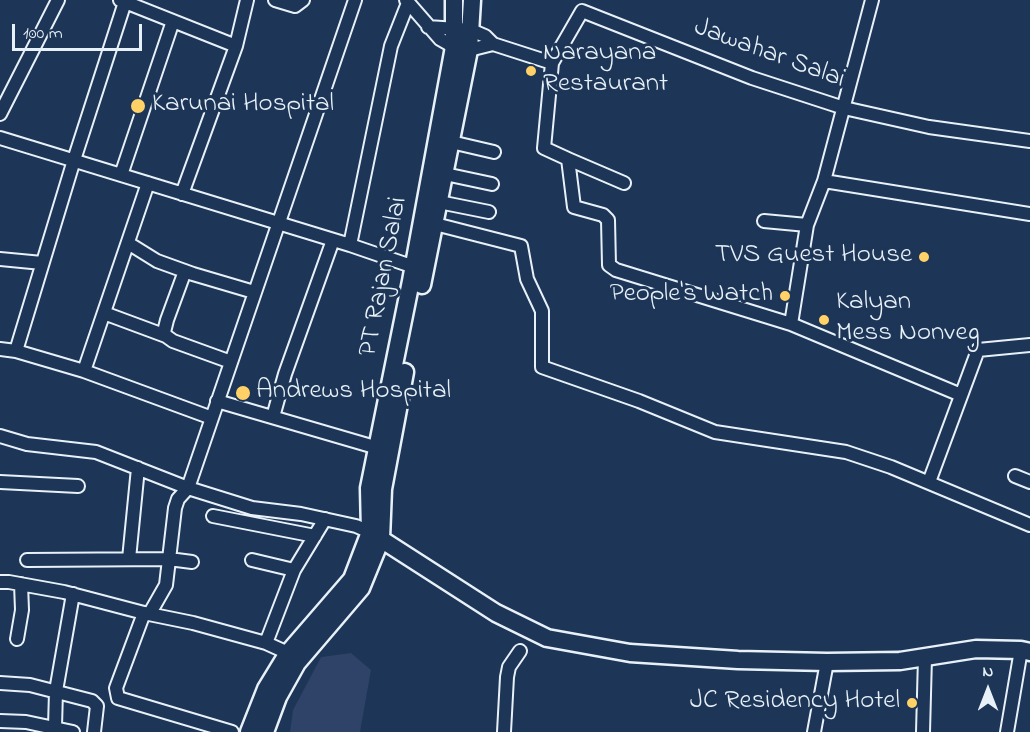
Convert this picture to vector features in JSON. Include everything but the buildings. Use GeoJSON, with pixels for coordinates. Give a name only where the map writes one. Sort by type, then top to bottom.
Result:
{"type":"FeatureCollection","features":[{"type":"Feature","properties":{"kind":"main road"},"geometry":{"type":"LineString","coordinates":[[454,0],[470,14],[462,48]]}},
{"type":"Feature","properties":{"kind":"main road","name":"PT Rajan Salai"},"geometry":{"type":"LineString","coordinates":[[419,269],[435,224],[451,142],[462,48]]}},
{"type":"Feature","properties":{"kind":"main road","name":"PT Rajan Salai"},"geometry":{"type":"LineString","coordinates":[[249,732],[266,689],[352,579],[375,536],[397,383],[462,48]]}},
{"type":"Feature","properties":{"kind":"main road","name":"PT Rajan Salai"},"geometry":{"type":"LineString","coordinates":[[375,536],[369,488],[397,383]]}},
{"type":"Feature","properties":{"kind":"main road"},"geometry":{"type":"LineString","coordinates":[[375,536],[496,613],[547,638],[630,653],[738,660],[827,662],[900,661],[976,650],[1025,651]]}},
{"type":"Feature","properties":{"kind":"main road","name":"PT Rajan Salai"},"geometry":{"type":"LineString","coordinates":[[266,732],[292,658]]}},
{"type":"Feature","properties":{"kind":"street"},"geometry":{"type":"LineString","coordinates":[[0,114],[58,0]]}},
{"type":"Feature","properties":{"kind":"street"},"geometry":{"type":"LineString","coordinates":[[182,194],[236,46],[247,0]]}},
{"type":"Feature","properties":{"kind":"street"},"geometry":{"type":"LineString","coordinates":[[275,0],[296,6],[303,0]]}},
{"type":"Feature","properties":{"kind":"street"},"geometry":{"type":"LineString","coordinates":[[232,732],[118,698],[116,688],[147,613],[166,585],[175,508],[178,499],[188,488],[355,0]]}},
{"type":"Feature","properties":{"kind":"street"},"geometry":{"type":"LineString","coordinates":[[791,324],[807,225],[824,181],[872,0]]}},
{"type":"Feature","properties":{"kind":"street"},"geometry":{"type":"LineString","coordinates":[[16,351],[122,1],[236,46]]}},
{"type":"Feature","properties":{"kind":"street"},"geometry":{"type":"LineString","coordinates":[[407,1],[440,39],[462,48],[493,44],[552,63],[544,148],[624,183]]}},
{"type":"Feature","properties":{"kind":"street"},"geometry":{"type":"LineString","coordinates":[[350,245],[391,46],[407,1]]}},
{"type":"Feature","properties":{"kind":"street","name":"Jawahar Salai"},"geometry":{"type":"LineString","coordinates":[[552,63],[584,5],[752,78],[844,108],[929,127],[1030,141]]}},
{"type":"Feature","properties":{"kind":"street"},"geometry":{"type":"LineString","coordinates":[[428,27],[444,29],[470,14],[493,44]]}},
{"type":"Feature","properties":{"kind":"street"},"geometry":{"type":"LineString","coordinates":[[121,175],[173,21]]}},
{"type":"Feature","properties":{"kind":"street"},"geometry":{"type":"LineString","coordinates":[[0,138],[350,245],[419,269]]}},
{"type":"Feature","properties":{"kind":"street"},"geometry":{"type":"LineString","coordinates":[[451,142],[494,152]]}},
{"type":"Feature","properties":{"kind":"street"},"geometry":{"type":"LineString","coordinates":[[568,159],[574,207],[603,215],[608,220],[609,265],[616,270],[791,324],[961,395]]}},
{"type":"Feature","properties":{"kind":"street"},"geometry":{"type":"LineString","coordinates":[[444,174],[492,184]]}},
{"type":"Feature","properties":{"kind":"street"},"geometry":{"type":"LineString","coordinates":[[824,181],[1030,214]]}},
{"type":"Feature","properties":{"kind":"street"},"geometry":{"type":"LineString","coordinates":[[84,371],[148,183]]}},
{"type":"Feature","properties":{"kind":"street"},"geometry":{"type":"LineString","coordinates":[[439,202],[489,212]]}},
{"type":"Feature","properties":{"kind":"street"},"geometry":{"type":"LineString","coordinates":[[764,221],[807,225]]}},
{"type":"Feature","properties":{"kind":"street"},"geometry":{"type":"LineString","coordinates":[[435,224],[520,246],[527,279],[542,311],[542,367],[639,401],[715,432],[846,452],[929,482],[1030,525]]}},
{"type":"Feature","properties":{"kind":"street"},"geometry":{"type":"LineString","coordinates":[[273,417],[285,374],[333,240]]}},
{"type":"Feature","properties":{"kind":"street"},"geometry":{"type":"LineString","coordinates":[[128,243],[158,261],[255,292]]}},
{"type":"Feature","properties":{"kind":"street"},"geometry":{"type":"LineString","coordinates":[[0,260],[42,263]]}},
{"type":"Feature","properties":{"kind":"street"},"geometry":{"type":"LineString","coordinates":[[166,336],[164,332],[167,320],[185,271]]}},
{"type":"Feature","properties":{"kind":"street"},"geometry":{"type":"LineString","coordinates":[[104,313],[231,362]]}},
{"type":"Feature","properties":{"kind":"street"},"geometry":{"type":"LineString","coordinates":[[929,482],[978,350],[1030,345]]}},
{"type":"Feature","properties":{"kind":"street"},"geometry":{"type":"LineString","coordinates":[[0,349],[16,351],[84,371],[212,418]]}},
{"type":"Feature","properties":{"kind":"street"},"geometry":{"type":"LineString","coordinates":[[217,401],[378,448]]}},
{"type":"Feature","properties":{"kind":"street"},"geometry":{"type":"LineString","coordinates":[[0,436],[27,444],[96,452],[188,488],[252,508],[301,514],[356,526],[375,536]]}},
{"type":"Feature","properties":{"kind":"street"},"geometry":{"type":"LineString","coordinates":[[129,559],[138,468]]}},
{"type":"Feature","properties":{"kind":"street"},"geometry":{"type":"LineString","coordinates":[[1015,476],[1030,482]]}},
{"type":"Feature","properties":{"kind":"street"},"geometry":{"type":"LineString","coordinates":[[0,482],[78,486]]}},
{"type":"Feature","properties":{"kind":"street"},"geometry":{"type":"LineString","coordinates":[[213,516],[315,536]]}},
{"type":"Feature","properties":{"kind":"street"},"geometry":{"type":"LineString","coordinates":[[266,643],[294,570],[325,519]]}},
{"type":"Feature","properties":{"kind":"street"},"geometry":{"type":"LineString","coordinates":[[27,560],[169,559],[192,562]]}},
{"type":"Feature","properties":{"kind":"street"},"geometry":{"type":"LineString","coordinates":[[252,560],[294,570]]}},
{"type":"Feature","properties":{"kind":"street"},"geometry":{"type":"LineString","coordinates":[[0,582],[73,594],[193,622],[266,643],[292,658]]}},
{"type":"Feature","properties":{"kind":"street"},"geometry":{"type":"LineString","coordinates":[[17,639],[22,610],[21,584]]}},
{"type":"Feature","properties":{"kind":"street"},"geometry":{"type":"LineString","coordinates":[[55,727],[56,692],[73,594]]}},
{"type":"Feature","properties":{"kind":"street"},"geometry":{"type":"LineString","coordinates":[[504,732],[507,677],[509,667],[520,651]]}},
{"type":"Feature","properties":{"kind":"street"},"geometry":{"type":"LineString","coordinates":[[1007,732],[1025,651]]}},
{"type":"Feature","properties":{"kind":"street"},"geometry":{"type":"LineString","coordinates":[[923,732],[925,657]]}},
{"type":"Feature","properties":{"kind":"street"},"geometry":{"type":"LineString","coordinates":[[814,732],[827,662]]}},
{"type":"Feature","properties":{"kind":"street"},"geometry":{"type":"LineString","coordinates":[[0,683],[23,684],[92,700],[96,704],[94,732]]}},
{"type":"Feature","properties":{"kind":"street"},"geometry":{"type":"LineString","coordinates":[[0,721],[26,722],[73,732]]}},
{"type":"Feature","properties":{"kind":"shaded area"},"geometry":{"type":"Polygon","coordinates":[[[351,653],[371,670],[360,732],[290,732],[293,710],[321,657],[351,653]]]}},
{"type":"Feature","properties":{"kind":"place","name":"Narayana Restaurant"},"geometry":{"type":"Point","coordinates":[531,71]}},
{"type":"Feature","properties":{"kind":"place","name":"Karunai Hospital"},"geometry":{"type":"Point","coordinates":[138,106]}},
{"type":"Feature","properties":{"kind":"place","name":"TVS Guest House"},"geometry":{"type":"Point","coordinates":[924,257]}},
{"type":"Feature","properties":{"kind":"place","name":"People's Watch"},"geometry":{"type":"Point","coordinates":[785,296]}},
{"type":"Feature","properties":{"kind":"place","name":"Kalyan Mess Nonveg"},"geometry":{"type":"Point","coordinates":[824,320]}},
{"type":"Feature","properties":{"kind":"place","name":"Andrews Hospital"},"geometry":{"type":"Point","coordinates":[243,393]}},
{"type":"Feature","properties":{"kind":"place","name":"JC Residency Hotel"},"geometry":{"type":"Point","coordinates":[912,703]}}]}
